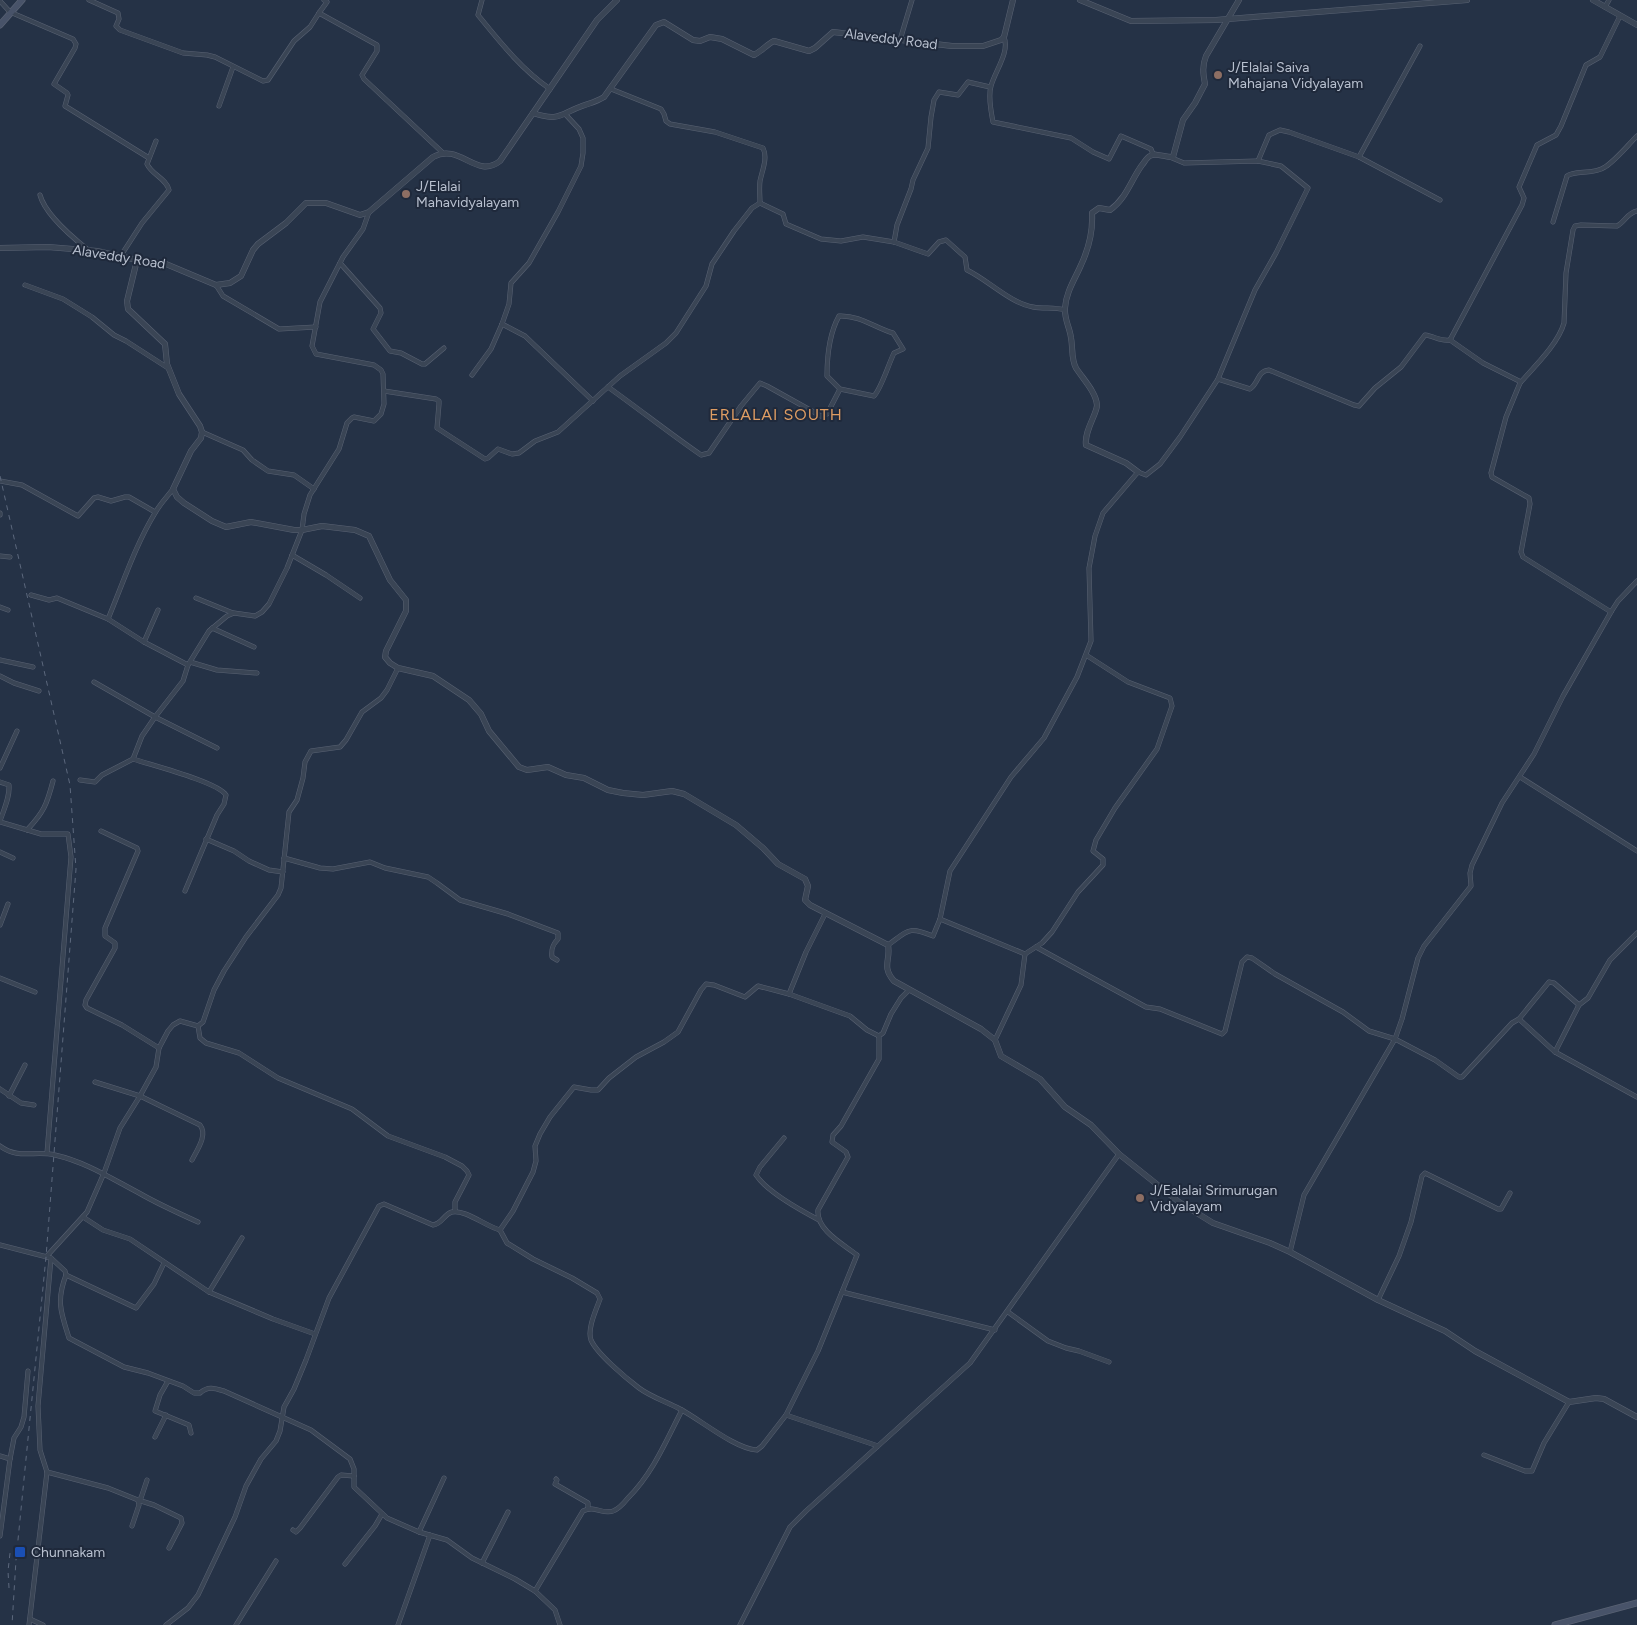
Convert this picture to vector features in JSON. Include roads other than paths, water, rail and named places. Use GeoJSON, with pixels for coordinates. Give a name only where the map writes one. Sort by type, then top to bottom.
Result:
{"type":"FeatureCollection","features":[{"type":"Feature","properties":{"kind":"main road"},"geometry":{"type":"LineString","coordinates":[[0,24],[22,0]]}},
{"type":"Feature","properties":{"kind":"main road"},"geometry":{"type":"LineString","coordinates":[[1555,1625],[1637,1602]]}},
{"type":"Feature","properties":{"kind":"street"},"geometry":{"type":"LineString","coordinates":[[89,0],[118,13],[119,19],[116,26],[120,30],[183,53],[207,54],[263,81],[268,80],[294,41],[310,27],[327,2],[324,0]]}},
{"type":"Feature","properties":{"kind":"street"},"geometry":{"type":"LineString","coordinates":[[482,0],[478,15],[515,60],[535,79],[550,89]]}},
{"type":"Feature","properties":{"kind":"street"},"geometry":{"type":"LineString","coordinates":[[319,13],[377,44],[377,51],[362,74],[364,79],[442,152],[450,153],[487,168],[494,166],[500,161],[597,20],[617,0]]}},
{"type":"Feature","properties":{"kind":"street"},"geometry":{"type":"LineString","coordinates":[[900,40],[912,0]]}},
{"type":"Feature","properties":{"kind":"street"},"geometry":{"type":"LineString","coordinates":[[1013,0],[1004,36],[1006,49],[990,87],[993,122],[1071,138],[1093,152],[1109,159],[1121,136],[1151,149],[1154,154]]}},
{"type":"Feature","properties":{"kind":"street"},"geometry":{"type":"LineString","coordinates":[[1080,0],[1132,20],[1216,20],[1467,0]]}},
{"type":"Feature","properties":{"kind":"street"},"geometry":{"type":"LineString","coordinates":[[1172,158],[1183,120],[1205,84],[1203,64],[1206,56],[1239,0]]}},
{"type":"Feature","properties":{"kind":"street"},"geometry":{"type":"LineString","coordinates":[[1592,0],[1637,25]]}},
{"type":"Feature","properties":{"kind":"street"},"geometry":{"type":"LineString","coordinates":[[1606,7],[1609,0]]}},
{"type":"Feature","properties":{"kind":"street"},"geometry":{"type":"LineString","coordinates":[[0,1],[10,12],[73,39],[76,48],[54,84],[68,95],[65,106],[149,158]]}},
{"type":"Feature","properties":{"kind":"street"},"geometry":{"type":"LineString","coordinates":[[1218,379],[1250,389],[1254,387],[1263,371],[1269,370],[1359,406],[1375,388],[1401,367],[1425,335],[1445,342],[1450,340],[1522,205],[1524,198],[1520,187],[1537,145],[1556,135],[1586,65],[1600,57],[1620,16]]}},
{"type":"Feature","properties":{"kind":"street","name":"Alaveddy Road"},"geometry":{"type":"LineString","coordinates":[[533,113],[541,116],[556,117],[566,115],[582,106],[595,103],[604,97],[656,25],[664,22],[693,40],[700,41],[710,37],[722,39],[754,54],[761,52],[767,44],[774,41],[809,51],[833,32],[952,46],[983,46],[1001,40],[1004,36]]}},
{"type":"Feature","properties":{"kind":"street"},"geometry":{"type":"LineString","coordinates":[[1359,157],[1420,46]]}},
{"type":"Feature","properties":{"kind":"street"},"geometry":{"type":"LineString","coordinates":[[219,106],[233,67]]}},
{"type":"Feature","properties":{"kind":"street"},"geometry":{"type":"LineString","coordinates":[[894,242],[897,225],[913,180],[928,148],[930,117],[934,100],[939,92],[958,95],[968,82],[990,87]]}},
{"type":"Feature","properties":{"kind":"street"},"geometry":{"type":"LineString","coordinates":[[611,89],[661,109],[666,121],[670,124],[715,132],[763,148],[765,152],[760,182],[760,202]]}},
{"type":"Feature","properties":{"kind":"street"},"geometry":{"type":"LineString","coordinates":[[472,375],[491,349],[502,324],[508,304],[511,283],[529,263],[581,166],[583,138],[566,115]]}},
{"type":"Feature","properties":{"kind":"street"},"geometry":{"type":"LineString","coordinates":[[1258,161],[1269,136],[1280,130],[1359,157],[1440,200]]}},
{"type":"Feature","properties":{"kind":"street"},"geometry":{"type":"LineString","coordinates":[[1553,222],[1567,176],[1571,173],[1592,172],[1605,167],[1637,136]]}},
{"type":"Feature","properties":{"kind":"street"},"geometry":{"type":"LineString","coordinates":[[120,257],[142,223],[169,190],[166,182],[149,168],[147,164],[156,141]]}},
{"type":"Feature","properties":{"kind":"street"},"geometry":{"type":"LineString","coordinates":[[316,327],[279,329],[223,296],[216,285],[230,283],[241,276],[255,247],[286,223],[306,203],[326,203],[360,215],[369,212],[433,157],[442,152]]}},
{"type":"Feature","properties":{"kind":"street"},"geometry":{"type":"LineString","coordinates":[[1154,154],[1172,158],[1184,163],[1258,161],[1281,166],[1308,188],[1276,253],[1255,290],[1218,379],[1160,464],[1146,475],[1138,472],[1126,463],[1091,449],[1086,445],[1085,440],[1097,408],[1097,403],[1075,366],[1065,310],[1070,286],[1082,264],[1093,230],[1092,213],[1099,208],[1110,210],[1116,206],[1124,197],[1139,170],[1150,156],[1154,154]]}},
{"type":"Feature","properties":{"kind":"street"},"geometry":{"type":"LineString","coordinates":[[40,195],[43,205],[76,241],[87,250]]}},
{"type":"Feature","properties":{"kind":"street"},"geometry":{"type":"LineString","coordinates":[[760,202],[783,214],[786,224],[821,239],[841,241],[863,237],[894,242],[928,254],[939,242],[946,240],[965,257],[967,270],[1018,301],[1033,307],[1053,307],[1065,310]]}},
{"type":"Feature","properties":{"kind":"street"},"geometry":{"type":"LineString","coordinates":[[384,391],[436,399],[439,404],[437,428],[485,459],[500,449],[512,454],[519,453],[535,441],[558,432],[620,376],[666,344],[676,333],[706,286],[712,264],[734,231],[752,208],[760,202]]}},
{"type":"Feature","properties":{"kind":"street"},"geometry":{"type":"LineString","coordinates":[[1611,612],[1523,557],[1521,552],[1530,504],[1529,498],[1492,477],[1491,472],[1506,417],[1520,383],[1546,354],[1562,329],[1564,323],[1566,272],[1575,226],[1617,226],[1630,213],[1637,211]]}},
{"type":"Feature","properties":{"kind":"street"},"geometry":{"type":"LineString","coordinates":[[196,598],[234,613],[254,616],[262,612],[269,604],[292,555],[302,530],[307,504],[339,449],[350,420],[354,417],[374,420],[381,414],[384,404],[384,391],[381,370],[374,365],[316,354],[312,346],[320,302],[340,263],[363,229],[369,212]]}},
{"type":"Feature","properties":{"kind":"street","name":"Alaveddy Road"},"geometry":{"type":"LineString","coordinates":[[0,248],[48,247],[87,250],[166,264],[216,285]]}},
{"type":"Feature","properties":{"kind":"street"},"geometry":{"type":"LineString","coordinates":[[108,618],[128,565],[155,512],[174,489],[191,451],[201,438],[202,432],[200,426],[178,394],[168,368],[165,344],[128,309],[127,301],[137,260]]}},
{"type":"Feature","properties":{"kind":"street"},"geometry":{"type":"LineString","coordinates":[[340,263],[380,308],[381,313],[373,329],[390,351],[401,353],[422,364],[426,364],[444,348]]}},
{"type":"Feature","properties":{"kind":"street"},"geometry":{"type":"LineString","coordinates":[[25,285],[63,299],[92,317],[114,335],[168,368]]}},
{"type":"Feature","properties":{"kind":"street"},"geometry":{"type":"LineString","coordinates":[[840,316],[870,322],[882,330],[893,333],[903,349],[894,353],[882,378],[879,390],[874,396],[840,389],[826,376],[830,341],[840,316]]}},
{"type":"Feature","properties":{"kind":"street"},"geometry":{"type":"LineString","coordinates":[[502,324],[525,336],[593,401]]}},
{"type":"Feature","properties":{"kind":"street"},"geometry":{"type":"LineString","coordinates":[[1450,340],[1483,363],[1520,383]]}},
{"type":"Feature","properties":{"kind":"street"},"geometry":{"type":"LineString","coordinates":[[608,387],[701,454],[708,453],[760,383],[820,416],[827,414],[840,389]]}},
{"type":"Feature","properties":{"kind":"street"},"geometry":{"type":"LineString","coordinates":[[202,432],[243,450],[252,460],[268,471],[294,475],[314,489]]}},
{"type":"Feature","properties":{"kind":"street"},"geometry":{"type":"LineString","coordinates":[[888,945],[908,930],[917,930],[933,936],[940,919],[950,871],[1011,777],[1044,738],[1077,677],[1091,641],[1089,568],[1096,536],[1103,513],[1138,472]]}},
{"type":"Feature","properties":{"kind":"street"},"geometry":{"type":"LineString","coordinates":[[0,481],[22,485],[78,516],[94,498],[98,497],[111,501],[124,496],[129,497],[155,512]]}},
{"type":"Feature","properties":{"kind":"street"},"geometry":{"type":"LineString","coordinates":[[174,489],[177,497],[184,503],[212,521],[226,527],[243,522],[302,530],[322,526],[355,530],[369,536],[390,580],[407,604],[406,611],[386,651],[386,657],[390,663],[398,668],[433,676],[469,700],[481,714],[489,731],[519,766],[527,770],[548,767],[584,778],[608,790],[623,793],[643,795],[672,791],[684,794],[712,809],[736,825],[778,864],[805,878],[808,886],[805,900],[810,905],[888,945],[889,952],[886,968],[894,981],[981,1029],[995,1040],[1001,1056],[1040,1079],[1065,1107],[1091,1125],[1118,1154],[1179,1202],[1213,1223],[1290,1252],[1378,1300],[1445,1331],[1475,1351],[1569,1402],[1596,1398],[1604,1399],[1637,1417]]}},
{"type":"Feature","properties":{"kind":"street"},"geometry":{"type":"LineString","coordinates":[[292,555],[326,574],[360,598]]}},
{"type":"Feature","properties":{"kind":"street"},"geometry":{"type":"LineString","coordinates":[[0,556],[10,557]]}},
{"type":"Feature","properties":{"kind":"street"},"geometry":{"type":"LineString","coordinates":[[1290,1252],[1304,1195],[1395,1039],[1424,946],[1471,886],[1470,873],[1472,865],[1502,803],[1534,754],[1563,696],[1611,612],[1618,601],[1637,581]]}},
{"type":"Feature","properties":{"kind":"street"},"geometry":{"type":"LineString","coordinates":[[31,595],[49,600],[57,598],[108,618],[144,642],[188,664],[217,670],[257,672]]}},
{"type":"Feature","properties":{"kind":"street"},"geometry":{"type":"LineString","coordinates":[[0,607],[8,610]]}},
{"type":"Feature","properties":{"kind":"street"},"geometry":{"type":"LineString","coordinates":[[144,642],[158,610]]}},
{"type":"Feature","properties":{"kind":"street"},"geometry":{"type":"LineString","coordinates":[[80,780],[95,782],[102,775],[133,759],[142,736],[183,681],[188,664],[212,628],[234,613]]}},
{"type":"Feature","properties":{"kind":"street"},"geometry":{"type":"LineString","coordinates":[[212,628],[254,647]]}},
{"type":"Feature","properties":{"kind":"street"},"geometry":{"type":"LineString","coordinates":[[995,1040],[1021,984],[1025,954],[1036,947],[1052,932],[1078,892],[1102,865],[1103,859],[1093,851],[1096,840],[1115,808],[1157,748],[1172,706],[1170,698],[1128,682],[1086,654]]}},
{"type":"Feature","properties":{"kind":"street"},"geometry":{"type":"LineString","coordinates":[[0,668],[0,660],[33,667]]}},
{"type":"Feature","properties":{"kind":"street"},"geometry":{"type":"LineString","coordinates":[[198,1026],[203,1022],[214,990],[224,971],[282,888],[289,812],[297,800],[305,762],[311,751],[340,747],[362,712],[381,698],[387,690],[398,668]]}},
{"type":"Feature","properties":{"kind":"street"},"geometry":{"type":"LineString","coordinates":[[0,676],[14,683],[39,691]]}},
{"type":"Feature","properties":{"kind":"street"},"geometry":{"type":"LineString","coordinates":[[94,682],[155,717],[217,748]]}},
{"type":"Feature","properties":{"kind":"street"},"geometry":{"type":"LineString","coordinates":[[0,768],[17,731]]}},
{"type":"Feature","properties":{"kind":"street"},"geometry":{"type":"LineString","coordinates":[[133,759],[210,784],[225,792],[224,804],[216,815],[185,891]]}},
{"type":"Feature","properties":{"kind":"street"},"geometry":{"type":"LineString","coordinates":[[1520,777],[1637,851]]}},
{"type":"Feature","properties":{"kind":"street"},"geometry":{"type":"LineString","coordinates":[[27,830],[39,818],[46,805],[53,781]]}},
{"type":"Feature","properties":{"kind":"street"},"geometry":{"type":"LineString","coordinates":[[0,782],[9,785],[9,794],[0,821],[40,834],[68,834],[71,857],[47,1153]]}},
{"type":"Feature","properties":{"kind":"street"},"geometry":{"type":"LineString","coordinates":[[101,831],[138,848],[138,851],[104,933],[114,943],[115,948],[85,1005],[87,1008],[122,1025],[159,1048]]}},
{"type":"Feature","properties":{"kind":"street"},"geometry":{"type":"LineString","coordinates":[[206,839],[234,851],[249,861],[269,870],[283,872]]}},
{"type":"Feature","properties":{"kind":"street"},"geometry":{"type":"LineString","coordinates":[[0,852],[13,858]]}},
{"type":"Feature","properties":{"kind":"street"},"geometry":{"type":"LineString","coordinates":[[284,858],[320,868],[333,869],[370,862],[385,868],[428,878],[438,883],[460,900],[508,914],[558,933],[558,939],[551,950],[552,957],[556,960]]}},
{"type":"Feature","properties":{"kind":"street"},"geometry":{"type":"LineString","coordinates":[[0,925],[8,904]]}},
{"type":"Feature","properties":{"kind":"street"},"geometry":{"type":"LineString","coordinates":[[789,994],[806,952],[825,914]]}},
{"type":"Feature","properties":{"kind":"street"},"geometry":{"type":"LineString","coordinates":[[940,919],[1025,954]]}},
{"type":"Feature","properties":{"kind":"street"},"geometry":{"type":"LineString","coordinates":[[1555,1052],[1579,1005],[1588,998],[1610,960],[1637,933]]}},
{"type":"Feature","properties":{"kind":"street"},"geometry":{"type":"LineString","coordinates":[[1036,947],[1146,1007],[1160,1008],[1222,1034],[1225,1031],[1242,962],[1247,957],[1252,958],[1275,974],[1343,1012],[1369,1031],[1395,1039],[1436,1060],[1458,1077],[1462,1077],[1512,1023],[1518,1019],[1549,982],[1554,983],[1579,1005]]}},
{"type":"Feature","properties":{"kind":"street"},"geometry":{"type":"LineString","coordinates":[[0,978],[35,992]]}},
{"type":"Feature","properties":{"kind":"street"},"geometry":{"type":"LineString","coordinates":[[500,1230],[513,1211],[533,1172],[536,1162],[535,1146],[540,1134],[550,1117],[574,1087],[598,1090],[609,1078],[636,1057],[678,1032],[706,984],[714,984],[745,997],[758,986],[789,994],[850,1016],[867,1030],[879,1036]]}},
{"type":"Feature","properties":{"kind":"street"},"geometry":{"type":"LineString","coordinates":[[166,1625],[188,1608],[198,1595],[235,1517],[246,1486],[261,1459],[276,1441],[280,1431],[284,1407],[306,1360],[314,1334],[329,1298],[380,1206],[384,1204],[433,1225],[438,1224],[448,1214],[455,1211],[471,1216],[491,1228],[500,1230],[507,1243],[597,1293],[600,1299],[590,1330],[590,1337],[596,1350],[640,1389],[682,1410],[740,1446],[757,1450],[762,1446],[786,1415],[818,1351],[857,1255],[824,1229],[819,1220],[818,1210],[848,1156],[831,1139],[841,1126],[879,1059],[879,1036],[901,998],[909,990]]}},
{"type":"Feature","properties":{"kind":"street"},"geometry":{"type":"LineString","coordinates":[[1518,1019],[1555,1052],[1637,1096]]}},
{"type":"Feature","properties":{"kind":"street"},"geometry":{"type":"LineString","coordinates":[[29,1625],[47,1472],[40,1450],[38,1406],[48,1258],[87,1212],[104,1173],[120,1128],[156,1067],[159,1048],[173,1025],[180,1021],[198,1026]]}},
{"type":"Feature","properties":{"kind":"street"},"geometry":{"type":"LineString","coordinates":[[198,1026],[200,1038],[206,1043],[239,1053],[278,1078],[352,1108],[388,1136],[445,1157],[462,1166],[469,1175],[455,1202],[455,1211]]}},
{"type":"Feature","properties":{"kind":"street"},"geometry":{"type":"LineString","coordinates":[[9,1096],[25,1065]]}},
{"type":"Feature","properties":{"kind":"street"},"geometry":{"type":"LineString","coordinates":[[95,1082],[140,1096],[200,1125],[204,1130],[204,1134],[192,1160]]}},
{"type":"Feature","properties":{"kind":"street"},"geometry":{"type":"LineString","coordinates":[[0,1089],[21,1103],[34,1105]]}},
{"type":"Feature","properties":{"kind":"street"},"geometry":{"type":"LineString","coordinates":[[784,1138],[756,1174],[774,1192],[819,1220]]}},
{"type":"Feature","properties":{"kind":"street"},"geometry":{"type":"LineString","coordinates":[[0,1146],[16,1154],[33,1155],[47,1153],[78,1162],[104,1173],[140,1194],[198,1222]]}},
{"type":"Feature","properties":{"kind":"street"},"geometry":{"type":"LineString","coordinates":[[740,1625],[790,1527],[970,1363],[1008,1312],[1118,1154]]}},
{"type":"Feature","properties":{"kind":"street"},"geometry":{"type":"LineString","coordinates":[[1378,1300],[1399,1256],[1411,1222],[1422,1176],[1425,1173],[1501,1209],[1510,1193]]}},
{"type":"Feature","properties":{"kind":"street"},"geometry":{"type":"LineString","coordinates":[[83,1217],[103,1230],[130,1239],[209,1292],[314,1334]]}},
{"type":"Feature","properties":{"kind":"street"},"geometry":{"type":"LineString","coordinates":[[209,1292],[242,1238]]}},
{"type":"Feature","properties":{"kind":"street"},"geometry":{"type":"LineString","coordinates":[[0,1245],[48,1258],[64,1271],[66,1275],[136,1308],[154,1284],[164,1263]]}},
{"type":"Feature","properties":{"kind":"street"},"geometry":{"type":"LineString","coordinates":[[66,1275],[59,1303],[69,1338],[124,1367],[168,1380],[194,1393],[200,1393],[204,1389],[211,1388],[224,1391],[311,1430],[350,1459],[354,1469],[354,1488],[387,1518],[419,1532],[447,1540],[472,1558],[535,1591],[555,1610],[560,1625]]}},
{"type":"Feature","properties":{"kind":"street"},"geometry":{"type":"LineString","coordinates":[[842,1292],[995,1330]]}},
{"type":"Feature","properties":{"kind":"street"},"geometry":{"type":"LineString","coordinates":[[1008,1312],[1048,1341],[1110,1362]]}},
{"type":"Feature","properties":{"kind":"street"},"geometry":{"type":"LineString","coordinates":[[0,1536],[14,1438],[21,1427],[24,1417],[28,1371]]}},
{"type":"Feature","properties":{"kind":"street"},"geometry":{"type":"LineString","coordinates":[[168,1380],[156,1411],[189,1425],[191,1432]]}},
{"type":"Feature","properties":{"kind":"street"},"geometry":{"type":"LineString","coordinates":[[1484,1455],[1525,1471],[1532,1470],[1544,1443],[1569,1402]]}},
{"type":"Feature","properties":{"kind":"street"},"geometry":{"type":"LineString","coordinates":[[535,1591],[584,1511],[588,1509],[613,1511],[635,1491],[657,1462],[682,1410]]}},
{"type":"Feature","properties":{"kind":"street"},"geometry":{"type":"LineString","coordinates":[[155,1438],[166,1415]]}},
{"type":"Feature","properties":{"kind":"street"},"geometry":{"type":"LineString","coordinates":[[786,1415],[878,1446]]}},
{"type":"Feature","properties":{"kind":"street"},"geometry":{"type":"LineString","coordinates":[[0,1456],[10,1459]]}},
{"type":"Feature","properties":{"kind":"street"},"geometry":{"type":"LineString","coordinates":[[47,1472],[108,1488],[154,1505],[181,1518],[182,1523],[169,1548]]}},
{"type":"Feature","properties":{"kind":"street"},"geometry":{"type":"LineString","coordinates":[[293,1530],[296,1532],[300,1528],[338,1477],[341,1475],[354,1476]]}},
{"type":"Feature","properties":{"kind":"street"},"geometry":{"type":"LineString","coordinates":[[419,1532],[444,1478]]}},
{"type":"Feature","properties":{"kind":"street"},"geometry":{"type":"LineString","coordinates":[[556,1479],[555,1484],[588,1503],[588,1509]]}},
{"type":"Feature","properties":{"kind":"street"},"geometry":{"type":"LineString","coordinates":[[132,1526],[139,1505],[138,1500],[141,1498],[147,1480]]}},
{"type":"Feature","properties":{"kind":"street"},"geometry":{"type":"LineString","coordinates":[[482,1563],[508,1512]]}},
{"type":"Feature","properties":{"kind":"street"},"geometry":{"type":"LineString","coordinates":[[345,1564],[375,1526],[382,1514]]}},
{"type":"Feature","properties":{"kind":"street"},"geometry":{"type":"LineString","coordinates":[[398,1625],[430,1535]]}},
{"type":"Feature","properties":{"kind":"street"},"geometry":{"type":"LineString","coordinates":[[236,1625],[276,1561]]}},
{"type":"Feature","properties":{"kind":"street"},"geometry":{"type":"LineString","coordinates":[[30,1619],[43,1625]]}},
{"type":"Feature","properties":{"kind":"railway"},"geometry":{"type":"LineString","coordinates":[[0,476],[70,785],[76,869],[46,1257],[16,1560],[12,1625]]}},
{"type":"Feature","properties":{"kind":"railway"},"geometry":{"type":"LineString","coordinates":[[9,1588],[10,1553]]}},
{"type":"Feature","properties":{"kind":"place","name":"J/Elalai Saiva Mahajana Vidyalayam"},"geometry":{"type":"Point","coordinates":[1218,75]}},
{"type":"Feature","properties":{"kind":"place","name":"J/Elalai Mahavidyalayam"},"geometry":{"type":"Point","coordinates":[406,194]}},
{"type":"Feature","properties":{"kind":"place","name":"J/Ealalai Srimurugan Vidyalayam"},"geometry":{"type":"Point","coordinates":[1140,1198]}},
{"type":"Feature","properties":{"kind":"place","name":"Chunnakam"},"geometry":{"type":"Point","coordinates":[20,1552]}},
{"type":"Feature","properties":{"kind":"district","name":"ERLALAI SOUTH"},"geometry":{"type":"Point","coordinates":[776,414]}}]}
